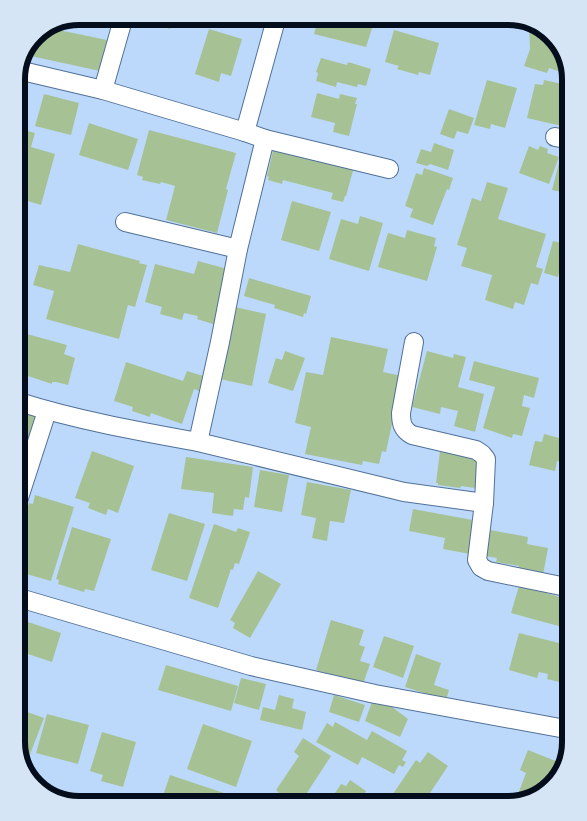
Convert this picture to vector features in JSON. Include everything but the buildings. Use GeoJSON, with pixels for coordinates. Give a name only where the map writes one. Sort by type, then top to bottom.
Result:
{"type":"FeatureCollection","features":[{"type":"Feature","properties":{"kind":"street"},"geometry":{"type":"LineString","coordinates":[[103,90],[121,25]]}},
{"type":"Feature","properties":{"kind":"street"},"geometry":{"type":"LineString","coordinates":[[245,132],[275,25]]}},
{"type":"Feature","properties":{"kind":"street"},"geometry":{"type":"LineString","coordinates":[[26,72],[103,90],[265,139],[389,169]]}},
{"type":"Feature","properties":{"kind":"street"},"geometry":{"type":"LineString","coordinates":[[198,442],[238,248],[265,139]]}},
{"type":"Feature","properties":{"kind":"street"},"geometry":{"type":"LineString","coordinates":[[125,222],[238,248]]}},
{"type":"Feature","properties":{"kind":"street"},"geometry":{"type":"LineString","coordinates":[[414,342],[401,413],[401,422],[405,431],[412,436],[476,450],[486,459],[484,503],[477,560],[481,567],[488,571],[562,586]]}},
{"type":"Feature","properties":{"kind":"street"},"geometry":{"type":"LineString","coordinates":[[25,404],[133,431],[198,442],[404,492],[484,503]]}},
{"type":"Feature","properties":{"kind":"street"},"geometry":{"type":"LineString","coordinates":[[25,480],[47,410]]}},
{"type":"Feature","properties":{"kind":"street"},"geometry":{"type":"LineString","coordinates":[[25,602],[251,666],[444,708],[562,728]]}}]}
